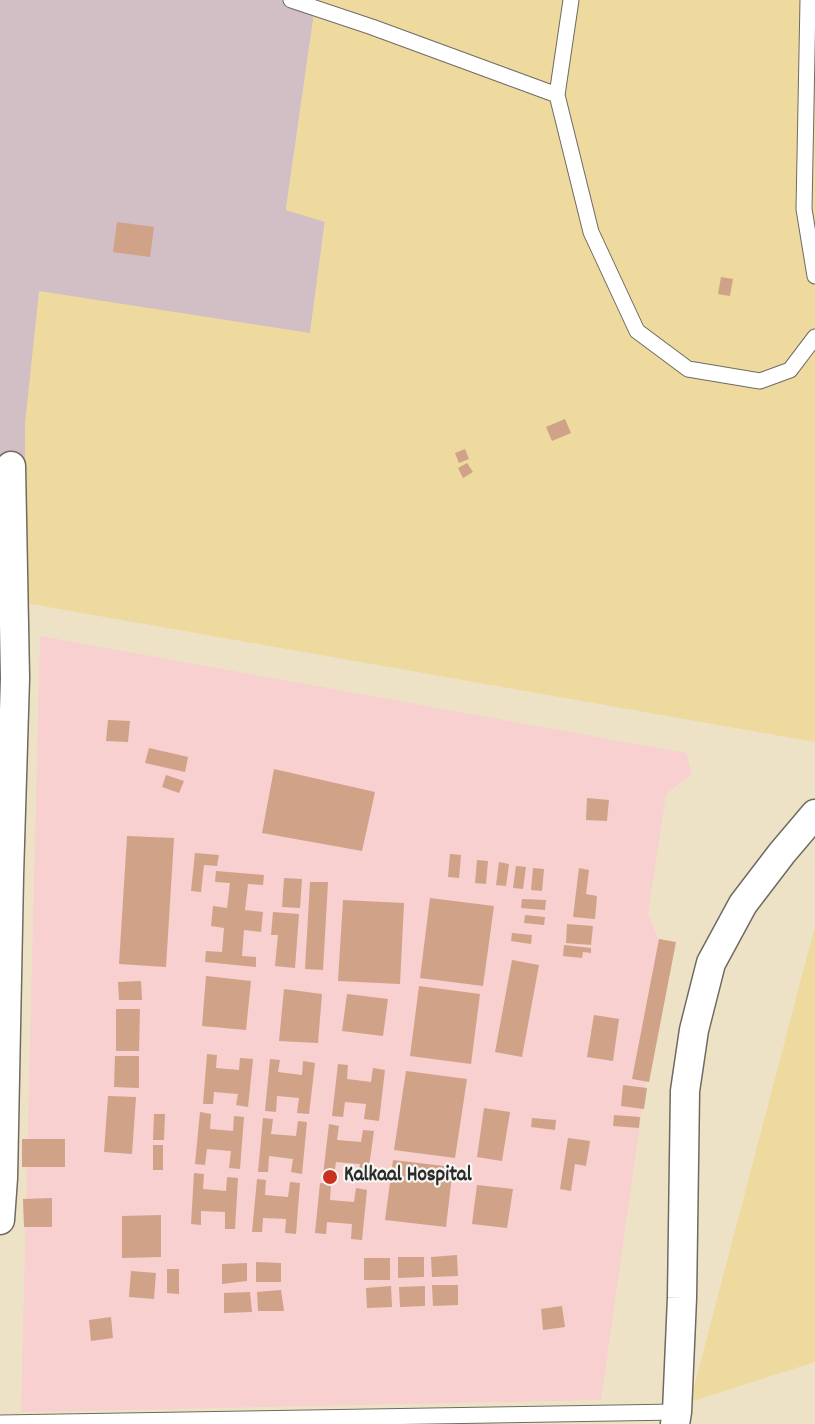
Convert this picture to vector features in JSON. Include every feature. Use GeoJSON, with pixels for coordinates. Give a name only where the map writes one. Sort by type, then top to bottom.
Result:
{"type":"FeatureCollection","features":[{"type":"Feature","properties":{"kind":"street"},"geometry":{"type":"LineString","coordinates":[[0,1220],[8,888],[7,714],[15,678],[11,466]]}},
{"type":"Feature","properties":{"kind":"street"},"geometry":{"type":"LineString","coordinates":[[676,1418],[682,1298],[685,1091],[694,1030],[711,963],[743,904],[815,814]]}},
{"type":"Feature","properties":{"kind":"lane"},"geometry":{"type":"LineString","coordinates":[[291,0],[372,27],[557,95]]}},
{"type":"Feature","properties":{"kind":"lane"},"geometry":{"type":"LineString","coordinates":[[571,0],[557,95],[591,232],[637,332],[688,369],[759,381],[790,370],[815,337]]}},
{"type":"Feature","properties":{"kind":"lane"},"geometry":{"type":"LineString","coordinates":[[808,0],[804,209],[815,276]]}},
{"type":"Feature","properties":{"kind":"lane"},"geometry":{"type":"LineString","coordinates":[[0,1423],[676,1418]]}},
{"type":"Feature","properties":{"kind":"shaded area"},"geometry":{"type":"Polygon","coordinates":[[[0,0],[316,0],[286,209],[325,221],[310,334],[39,292],[25,603],[0,997],[0,0]]]}},
{"type":"Feature","properties":{"kind":"shaded area","name":"Kalkaal Hospital"},"geometry":{"type":"Polygon","coordinates":[[[40,636],[686,753],[692,774],[666,794],[648,913],[664,953],[601,1400],[21,1412],[40,636]]]}},
{"type":"Feature","properties":{"kind":"sand"},"geometry":{"type":"Polygon","coordinates":[[[316,0],[815,0],[815,742],[25,603],[25,424],[39,291],[310,333],[325,222],[286,210],[316,0]]]}},
{"type":"Feature","properties":{"kind":"sand"},"geometry":{"type":"Polygon","coordinates":[[[815,926],[815,1362],[690,1402],[815,926]]]}},
{"type":"Feature","properties":{"kind":"building"},"geometry":{"type":"Polygon","coordinates":[[[117,222],[154,227],[150,257],[113,252],[117,222]]]}},
{"type":"Feature","properties":{"kind":"building"},"geometry":{"type":"Polygon","coordinates":[[[721,277],[733,279],[730,296],[718,294],[721,277]]]}},
{"type":"Feature","properties":{"kind":"building"},"geometry":{"type":"Polygon","coordinates":[[[565,419],[571,433],[552,441],[546,427],[565,419]]]}},
{"type":"Feature","properties":{"kind":"building"},"geometry":{"type":"Polygon","coordinates":[[[465,449],[469,459],[459,463],[455,453],[465,449]]]}},
{"type":"Feature","properties":{"kind":"building"},"geometry":{"type":"Polygon","coordinates":[[[467,463],[473,472],[463,478],[458,468],[467,463]]]}},
{"type":"Feature","properties":{"kind":"building"},"geometry":{"type":"Polygon","coordinates":[[[108,720],[130,721],[128,742],[106,741],[108,720]]]}},
{"type":"Feature","properties":{"kind":"building"},"geometry":{"type":"Polygon","coordinates":[[[149,748],[188,757],[185,772],[145,763],[149,748]]]}},
{"type":"Feature","properties":{"kind":"building"},"geometry":{"type":"Polygon","coordinates":[[[274,769],[375,792],[362,851],[262,833],[274,769]]]}},
{"type":"Feature","properties":{"kind":"building"},"geometry":{"type":"Polygon","coordinates":[[[166,775],[184,781],[179,793],[162,787],[166,775]]]}},
{"type":"Feature","properties":{"kind":"building"},"geometry":{"type":"Polygon","coordinates":[[[587,798],[609,800],[607,821],[586,820],[587,798]]]}},
{"type":"Feature","properties":{"kind":"building"},"geometry":{"type":"Polygon","coordinates":[[[127,836],[174,838],[166,967],[119,964],[127,836]]]}},
{"type":"Feature","properties":{"kind":"building"},"geometry":{"type":"Polygon","coordinates":[[[195,853],[219,855],[217,866],[204,865],[201,892],[191,891],[195,853]]]}},
{"type":"Feature","properties":{"kind":"building"},"geometry":{"type":"Polygon","coordinates":[[[450,854],[461,855],[459,878],[448,877],[450,854]]]}},
{"type":"Feature","properties":{"kind":"building"},"geometry":{"type":"Polygon","coordinates":[[[477,860],[488,861],[486,884],[475,883],[477,860]]]}},
{"type":"Feature","properties":{"kind":"building"},"geometry":{"type":"Polygon","coordinates":[[[499,862],[509,864],[506,886],[496,885],[499,862]]]}},
{"type":"Feature","properties":{"kind":"building"},"geometry":{"type":"Polygon","coordinates":[[[516,866],[526,867],[523,889],[513,888],[516,866]]]}},
{"type":"Feature","properties":{"kind":"building"},"geometry":{"type":"Polygon","coordinates":[[[533,868],[544,869],[542,891],[531,890],[533,868]]]}},
{"type":"Feature","properties":{"kind":"building"},"geometry":{"type":"Polygon","coordinates":[[[579,868],[589,870],[586,894],[597,896],[595,919],[573,917],[579,868]]]}},
{"type":"Feature","properties":{"kind":"building"},"geometry":{"type":"Polygon","coordinates":[[[216,871],[264,875],[263,885],[248,884],[245,910],[263,912],[261,932],[244,930],[242,956],[256,957],[256,967],[205,962],[206,951],[222,952],[224,928],[211,926],[213,906],[227,908],[230,883],[215,882],[216,871]]]}},
{"type":"Feature","properties":{"kind":"building"},"geometry":{"type":"Polygon","coordinates":[[[284,878],[302,879],[300,908],[282,907],[284,878]]]}},
{"type":"Feature","properties":{"kind":"building"},"geometry":{"type":"Polygon","coordinates":[[[310,882],[328,882],[323,970],[305,969],[310,882]]]}},
{"type":"Feature","properties":{"kind":"building"},"geometry":{"type":"Polygon","coordinates":[[[430,898],[494,906],[483,986],[420,978],[430,898]]]}},
{"type":"Feature","properties":{"kind":"building"},"geometry":{"type":"Polygon","coordinates":[[[522,899],[546,900],[545,910],[521,908],[522,899]]]}},
{"type":"Feature","properties":{"kind":"building"},"geometry":{"type":"Polygon","coordinates":[[[343,900],[404,903],[400,984],[338,981],[343,900]]]}},
{"type":"Feature","properties":{"kind":"building"},"geometry":{"type":"Polygon","coordinates":[[[273,912],[299,914],[295,968],[275,966],[278,935],[271,935],[273,912]]]}},
{"type":"Feature","properties":{"kind":"building"},"geometry":{"type":"Polygon","coordinates":[[[525,915],[545,917],[544,925],[524,923],[525,915]]]}},
{"type":"Feature","properties":{"kind":"building"},"geometry":{"type":"Polygon","coordinates":[[[567,924],[593,926],[591,945],[566,943],[567,924]]]}},
{"type":"Feature","properties":{"kind":"building"},"geometry":{"type":"Polygon","coordinates":[[[512,933],[532,935],[531,944],[511,941],[512,933]]]}},
{"type":"Feature","properties":{"kind":"building"},"geometry":{"type":"Polygon","coordinates":[[[659,939],[676,942],[649,1082],[632,1079],[659,939]]]}},
{"type":"Feature","properties":{"kind":"building"},"geometry":{"type":"Polygon","coordinates":[[[564,945],[591,948],[591,953],[583,952],[582,958],[563,956],[564,945]]]}},
{"type":"Feature","properties":{"kind":"building"},"geometry":{"type":"Polygon","coordinates":[[[512,960],[539,965],[522,1057],[495,1052],[512,960]]]}},
{"type":"Feature","properties":{"kind":"building"},"geometry":{"type":"Polygon","coordinates":[[[206,976],[251,981],[246,1030],[202,1026],[206,976]]]}},
{"type":"Feature","properties":{"kind":"building"},"geometry":{"type":"Polygon","coordinates":[[[141,981],[142,1000],[119,1000],[118,982],[141,981]]]}},
{"type":"Feature","properties":{"kind":"building"},"geometry":{"type":"Polygon","coordinates":[[[419,986],[480,994],[471,1064],[410,1056],[419,986]]]}},
{"type":"Feature","properties":{"kind":"building"},"geometry":{"type":"Polygon","coordinates":[[[284,989],[322,994],[318,1043],[279,1041],[284,989]]]}},
{"type":"Feature","properties":{"kind":"building"},"geometry":{"type":"Polygon","coordinates":[[[347,994],[388,999],[383,1036],[342,1031],[347,994]]]}},
{"type":"Feature","properties":{"kind":"building"},"geometry":{"type":"Polygon","coordinates":[[[116,1009],[140,1009],[139,1051],[116,1051],[116,1009]]]}},
{"type":"Feature","properties":{"kind":"building"},"geometry":{"type":"Polygon","coordinates":[[[594,1015],[619,1019],[613,1061],[587,1057],[594,1015]]]}},
{"type":"Feature","properties":{"kind":"building"},"geometry":{"type":"Polygon","coordinates":[[[207,1054],[217,1055],[216,1068],[239,1070],[240,1058],[253,1059],[248,1107],[236,1105],[238,1094],[214,1092],[213,1104],[203,1104],[207,1054]]]}},
{"type":"Feature","properties":{"kind":"building"},"geometry":{"type":"Polygon","coordinates":[[[115,1056],[139,1056],[139,1088],[114,1087],[115,1056]]]}},
{"type":"Feature","properties":{"kind":"building"},"geometry":{"type":"Polygon","coordinates":[[[270,1059],[280,1060],[278,1072],[302,1075],[303,1061],[315,1063],[309,1114],[297,1113],[299,1098],[277,1096],[276,1112],[265,1111],[270,1059]]]}},
{"type":"Feature","properties":{"kind":"building"},"geometry":{"type":"Polygon","coordinates":[[[338,1064],[348,1065],[347,1079],[371,1082],[373,1068],[385,1070],[379,1121],[364,1119],[366,1104],[345,1102],[343,1117],[332,1116],[338,1064]]]}},
{"type":"Feature","properties":{"kind":"building"},"geometry":{"type":"Polygon","coordinates":[[[406,1071],[467,1079],[455,1158],[394,1150],[406,1071]]]}},
{"type":"Feature","properties":{"kind":"building"},"geometry":{"type":"Polygon","coordinates":[[[623,1085],[647,1088],[644,1109],[621,1106],[623,1085]]]}},
{"type":"Feature","properties":{"kind":"building"},"geometry":{"type":"Polygon","coordinates":[[[108,1096],[136,1097],[132,1154],[104,1152],[108,1096]]]}},
{"type":"Feature","properties":{"kind":"building"},"geometry":{"type":"Polygon","coordinates":[[[484,1108],[510,1112],[502,1161],[477,1157],[484,1108]]]}},
{"type":"Feature","properties":{"kind":"building"},"geometry":{"type":"Polygon","coordinates":[[[200,1112],[211,1114],[210,1129],[233,1131],[234,1116],[244,1117],[240,1169],[229,1168],[231,1151],[207,1149],[205,1165],[195,1164],[200,1112]]]}},
{"type":"Feature","properties":{"kind":"building"},"geometry":{"type":"Polygon","coordinates":[[[154,1114],[165,1114],[164,1140],[153,1140],[154,1114]]]}},
{"type":"Feature","properties":{"kind":"building"},"geometry":{"type":"Polygon","coordinates":[[[614,1115],[640,1117],[639,1128],[613,1126],[614,1115]]]}},
{"type":"Feature","properties":{"kind":"building"},"geometry":{"type":"Polygon","coordinates":[[[263,1118],[273,1119],[271,1134],[296,1136],[298,1121],[307,1122],[302,1174],[291,1172],[293,1159],[269,1156],[268,1172],[258,1172],[263,1118]]]}},
{"type":"Feature","properties":{"kind":"building"},"geometry":{"type":"Polygon","coordinates":[[[532,1118],[556,1120],[555,1130],[531,1127],[532,1118]]]}},
{"type":"Feature","properties":{"kind":"building"},"geometry":{"type":"Polygon","coordinates":[[[329,1124],[339,1126],[337,1140],[361,1142],[363,1130],[374,1131],[367,1181],[357,1180],[360,1164],[336,1162],[334,1176],[323,1175],[329,1124]]]}},
{"type":"Feature","properties":{"kind":"building"},"geometry":{"type":"Polygon","coordinates":[[[568,1138],[590,1141],[586,1166],[575,1164],[571,1191],[560,1189],[568,1138]]]}},
{"type":"Feature","properties":{"kind":"building"},"geometry":{"type":"Polygon","coordinates":[[[22,1139],[65,1139],[65,1167],[22,1167],[22,1139]]]}},
{"type":"Feature","properties":{"kind":"building"},"geometry":{"type":"Polygon","coordinates":[[[153,1145],[163,1145],[163,1170],[153,1170],[153,1145]]]}},
{"type":"Feature","properties":{"kind":"building"},"geometry":{"type":"Polygon","coordinates":[[[393,1160],[453,1167],[446,1227],[385,1220],[393,1160]]]}},
{"type":"Feature","properties":{"kind":"building"},"geometry":{"type":"Polygon","coordinates":[[[194,1173],[204,1174],[203,1189],[226,1191],[227,1177],[238,1178],[235,1229],[225,1229],[225,1212],[201,1211],[201,1225],[191,1224],[194,1173]]]}},
{"type":"Feature","properties":{"kind":"building"},"geometry":{"type":"Polygon","coordinates":[[[257,1179],[266,1180],[265,1195],[288,1197],[290,1182],[300,1183],[296,1234],[285,1233],[286,1219],[263,1218],[262,1232],[252,1232],[257,1179]]]}},
{"type":"Feature","properties":{"kind":"building"},"geometry":{"type":"Polygon","coordinates":[[[320,1183],[331,1184],[330,1200],[354,1202],[356,1188],[367,1190],[362,1240],[351,1239],[352,1224],[327,1222],[326,1234],[315,1233],[320,1183]]]}},
{"type":"Feature","properties":{"kind":"building"},"geometry":{"type":"Polygon","coordinates":[[[477,1185],[513,1189],[507,1228],[472,1224],[477,1185]]]}},
{"type":"Feature","properties":{"kind":"building"},"geometry":{"type":"Polygon","coordinates":[[[52,1198],[52,1227],[24,1227],[23,1199],[52,1198]]]}},
{"type":"Feature","properties":{"kind":"building"},"geometry":{"type":"Polygon","coordinates":[[[161,1215],[161,1257],[122,1258],[122,1216],[161,1215]]]}},
{"type":"Feature","properties":{"kind":"building"},"geometry":{"type":"Polygon","coordinates":[[[457,1255],[458,1276],[432,1277],[431,1257],[457,1255]]]}},
{"type":"Feature","properties":{"kind":"building"},"geometry":{"type":"Polygon","coordinates":[[[398,1257],[424,1257],[424,1277],[398,1278],[398,1257]]]}},
{"type":"Feature","properties":{"kind":"building"},"geometry":{"type":"Polygon","coordinates":[[[364,1258],[390,1258],[390,1280],[364,1280],[364,1258]]]}},
{"type":"Feature","properties":{"kind":"building"},"geometry":{"type":"Polygon","coordinates":[[[256,1262],[281,1263],[281,1282],[256,1282],[256,1262]]]}},
{"type":"Feature","properties":{"kind":"building"},"geometry":{"type":"Polygon","coordinates":[[[247,1263],[247,1281],[222,1284],[222,1264],[247,1263]]]}},
{"type":"Feature","properties":{"kind":"building"},"geometry":{"type":"Polygon","coordinates":[[[167,1269],[179,1269],[179,1294],[167,1293],[167,1269]]]}},
{"type":"Feature","properties":{"kind":"building"},"geometry":{"type":"Polygon","coordinates":[[[131,1271],[156,1273],[154,1299],[129,1297],[131,1271]]]}},
{"type":"Feature","properties":{"kind":"building"},"geometry":{"type":"Polygon","coordinates":[[[432,1285],[458,1285],[458,1305],[433,1306],[432,1285]]]}},
{"type":"Feature","properties":{"kind":"building"},"geometry":{"type":"Polygon","coordinates":[[[391,1286],[392,1307],[367,1308],[366,1288],[391,1286]]]}},
{"type":"Feature","properties":{"kind":"building"},"geometry":{"type":"Polygon","coordinates":[[[425,1286],[425,1306],[400,1307],[399,1287],[425,1286]]]}},
{"type":"Feature","properties":{"kind":"building"},"geometry":{"type":"Polygon","coordinates":[[[281,1290],[284,1311],[258,1311],[257,1292],[281,1290]]]}},
{"type":"Feature","properties":{"kind":"building"},"geometry":{"type":"Polygon","coordinates":[[[250,1292],[252,1312],[224,1313],[224,1293],[250,1292]]]}},
{"type":"Feature","properties":{"kind":"building"},"geometry":{"type":"Polygon","coordinates":[[[562,1306],[565,1327],[543,1330],[541,1309],[562,1306]]]}},
{"type":"Feature","properties":{"kind":"building"},"geometry":{"type":"Polygon","coordinates":[[[111,1317],[113,1338],[91,1341],[89,1320],[111,1317]]]}},
{"type":"Feature","properties":{"kind":"place","name":"Kalkaal Hospital"},"geometry":{"type":"Point","coordinates":[330,1177]}}]}
